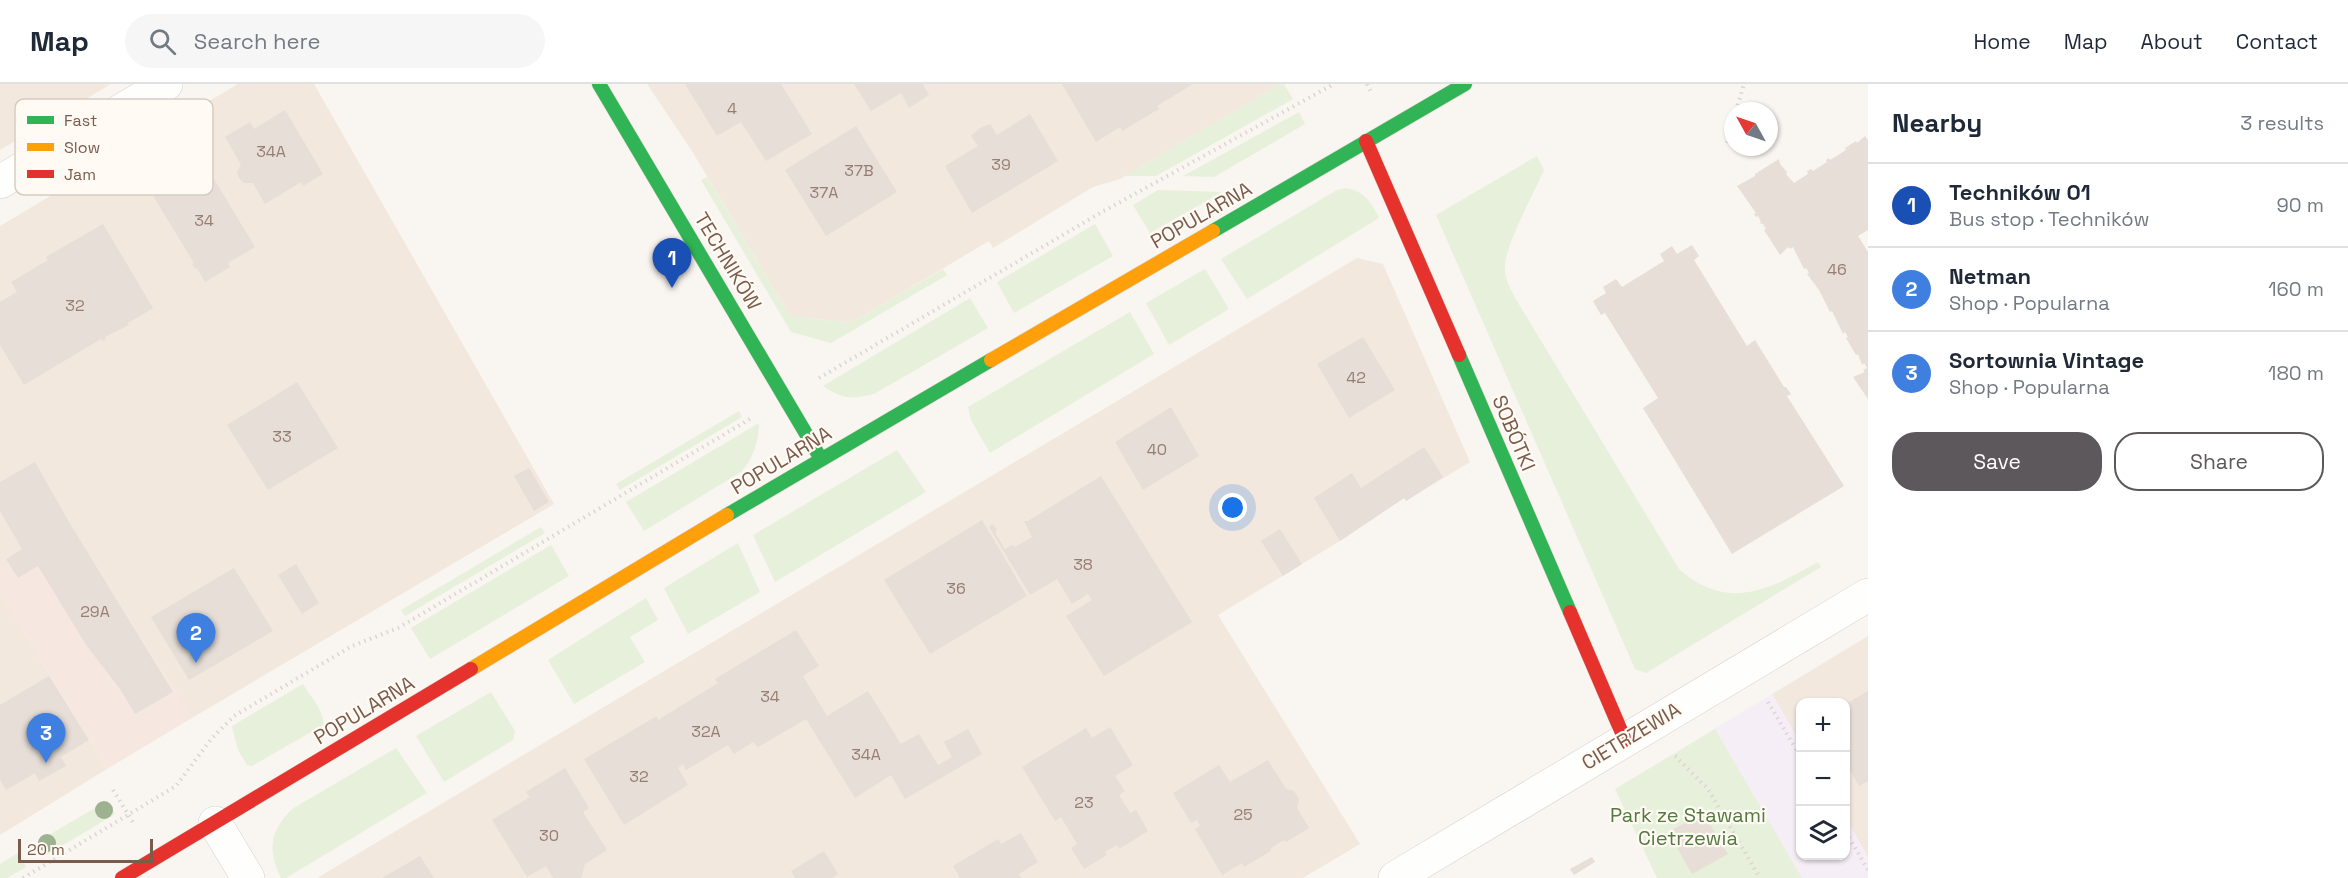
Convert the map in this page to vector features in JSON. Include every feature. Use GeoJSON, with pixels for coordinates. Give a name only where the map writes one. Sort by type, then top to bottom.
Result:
{"type":"FeatureCollection","features":[{"type":"Feature","properties":{"kind":"street"},"geometry":{"type":"LineString","coordinates":[[141,99],[166,84]]}},
{"type":"Feature","properties":{"kind":"street","name":"TECHNIKÓW"},"geometry":{"type":"LineString","coordinates":[[599,84],[821,459]]}},
{"type":"Feature","properties":{"kind":"street","name":"POPULARNA"},"geometry":{"type":"LineString","coordinates":[[122,878],[821,459],[1465,84]]}},
{"type":"Feature","properties":{"kind":"street","name":"SOBÓTKI"},"geometry":{"type":"LineString","coordinates":[[1366,141],[1625,740]]}},
{"type":"Feature","properties":{"kind":"street"},"geometry":{"type":"LineString","coordinates":[[0,182],[15,173]]}},
{"type":"Feature","properties":{"kind":"street","name":"CIETRZEWIA"},"geometry":{"type":"LineString","coordinates":[[1395,878],[1868,595]]}},
{"type":"Feature","properties":{"kind":"street"},"geometry":{"type":"LineString","coordinates":[[215,823],[248,878]]}},
{"type":"Feature","properties":{"kind":"path"},"geometry":{"type":"LineString","coordinates":[[23,878],[176,786],[212,738],[234,716],[352,646],[398,628],[785,397],[1102,212],[1334,84]]}},
{"type":"Feature","properties":{"kind":"path"},"geometry":{"type":"LineString","coordinates":[[1739,102],[1744,84]]}},
{"type":"Feature","properties":{"kind":"path"},"geometry":{"type":"LineString","coordinates":[[1766,698],[1798,752]]}},
{"type":"Feature","properties":{"kind":"path"},"geometry":{"type":"LineString","coordinates":[[1668,748],[1708,789],[1760,878]]}},
{"type":"Feature","properties":{"kind":"path"},"geometry":{"type":"LineString","coordinates":[[113,790],[138,830]]}},
{"type":"Feature","properties":{"kind":"path"},"geometry":{"type":"LineString","coordinates":[[1850,840],[1868,870]]}},
{"type":"Feature","properties":{"kind":"shaded area"},"geometry":{"type":"Polygon","coordinates":[[[0,84],[111,84],[86,99],[15,99],[15,141],[0,150],[0,84]]]}},
{"type":"Feature","properties":{"kind":"shaded area"},"geometry":{"type":"Polygon","coordinates":[[[238,84],[314,84],[554,504],[192,718],[68,522],[0,562],[0,226],[52,195],[213,195],[213,99],[238,84]]]}},
{"type":"Feature","properties":{"kind":"shaded area"},"geometry":{"type":"Polygon","coordinates":[[[647,84],[1280,84],[1120,179],[1093,187],[993,248],[989,241],[851,323],[790,316],[692,151],[647,84]]]}},
{"type":"Feature","properties":{"kind":"shaded area"},"geometry":{"type":"Polygon","coordinates":[[[1357,258],[1383,264],[1470,462],[1406,501],[1404,498],[1340,541],[1218,615],[1360,844],[1303,878],[317,878],[1357,258]]]}},
{"type":"Feature","properties":{"kind":"shaded area"},"geometry":{"type":"Polygon","coordinates":[[[69,522],[192,718],[107,769],[0,593],[0,562],[69,522]]]}},
{"type":"Feature","properties":{"kind":"shaded area"},"geometry":{"type":"Polygon","coordinates":[[[0,593],[107,769],[0,835],[0,593]]]}},
{"type":"Feature","properties":{"kind":"shaded area"},"geometry":{"type":"Polygon","coordinates":[[[1868,636],[1868,857],[1850,826],[1850,698],[1796,698],[1796,735],[1772,694],[1868,636]]]}},
{"type":"Feature","properties":{"kind":"shaded area"},"geometry":{"type":"Polygon","coordinates":[[[1772,694],[1796,735],[1796,860],[1850,860],[1850,826],[1868,857],[1868,878],[1777,878],[1696,740],[1772,694]]]}},
{"type":"Feature","properties":{"kind":"green space"},"geometry":{"type":"Polygon","coordinates":[[[1280,84],[1284,84],[1293,99],[1156,176],[1125,176],[1280,84]]]}},
{"type":"Feature","properties":{"kind":"green space"},"geometry":{"type":"Polygon","coordinates":[[[1299,112],[1305,124],[1214,177],[1183,176],[1299,112]]]}},
{"type":"Feature","properties":{"kind":"green space"},"geometry":{"type":"Polygon","coordinates":[[[1537,156],[1544,170],[1510,245],[1505,271],[1510,289],[1679,569],[1697,582],[1714,590],[1731,593],[1765,588],[1818,562],[1821,567],[1646,673],[1635,669],[1436,215],[1537,156]]]}},
{"type":"Feature","properties":{"kind":"green space"},"geometry":{"type":"Polygon","coordinates":[[[707,177],[790,316],[851,323],[943,269],[947,275],[831,343],[791,332],[701,180],[707,177]]]}},
{"type":"Feature","properties":{"kind":"green space"},"geometry":{"type":"Polygon","coordinates":[[[1346,188],[1367,198],[1379,218],[1247,299],[1221,259],[1337,190],[1346,188]]]}},
{"type":"Feature","properties":{"kind":"green space"},"geometry":{"type":"Polygon","coordinates":[[[1158,190],[1222,192],[1150,233],[1133,205],[1158,190]]]}},
{"type":"Feature","properties":{"kind":"green space"},"geometry":{"type":"Polygon","coordinates":[[[1095,224],[1113,256],[1014,313],[997,282],[1095,224]]]}},
{"type":"Feature","properties":{"kind":"green space"},"geometry":{"type":"Polygon","coordinates":[[[1205,269],[1229,309],[1169,345],[1146,303],[1205,269]]]}},
{"type":"Feature","properties":{"kind":"green space"},"geometry":{"type":"Polygon","coordinates":[[[970,298],[988,328],[874,394],[848,397],[823,386],[970,298]]]}},
{"type":"Feature","properties":{"kind":"green space"},"geometry":{"type":"Polygon","coordinates":[[[1130,312],[1154,354],[990,453],[971,420],[968,407],[1130,312]]]}},
{"type":"Feature","properties":{"kind":"green space"},"geometry":{"type":"Polygon","coordinates":[[[739,411],[742,417],[620,490],[616,484],[739,411]]]}},
{"type":"Feature","properties":{"kind":"green space"},"geometry":{"type":"Polygon","coordinates":[[[759,423],[754,449],[741,472],[644,531],[626,502],[759,423]]]}},
{"type":"Feature","properties":{"kind":"green space"},"geometry":{"type":"Polygon","coordinates":[[[897,450],[926,492],[775,582],[753,535],[897,450]]]}},
{"type":"Feature","properties":{"kind":"green space"},"geometry":{"type":"Polygon","coordinates":[[[541,527],[545,533],[405,616],[401,610],[541,527]]]}},
{"type":"Feature","properties":{"kind":"green space"},"geometry":{"type":"Polygon","coordinates":[[[738,543],[760,592],[688,634],[664,588],[738,543]]]}},
{"type":"Feature","properties":{"kind":"green space"},"geometry":{"type":"Polygon","coordinates":[[[551,545],[569,576],[430,659],[411,628],[551,545]]]}},
{"type":"Feature","properties":{"kind":"green space"},"geometry":{"type":"Polygon","coordinates":[[[646,598],[658,620],[630,637],[645,662],[574,704],[548,660],[646,598]]]}},
{"type":"Feature","properties":{"kind":"green space"},"geometry":{"type":"Polygon","coordinates":[[[303,684],[322,714],[323,725],[252,766],[247,765],[238,750],[232,726],[303,684]]]}},
{"type":"Feature","properties":{"kind":"green space"},"geometry":{"type":"Polygon","coordinates":[[[491,692],[515,731],[513,740],[444,782],[416,736],[491,692]]]}},
{"type":"Feature","properties":{"kind":"green space","name":"Park ze Stawami Cietrzewia"},"geometry":{"type":"Polygon","coordinates":[[[1715,729],[1802,878],[1657,878],[1615,789],[1715,729]]]}},
{"type":"Feature","properties":{"kind":"green space"},"geometry":{"type":"Polygon","coordinates":[[[396,748],[427,793],[286,878],[281,878],[274,858],[273,841],[279,825],[292,809],[396,748]]]}},
{"type":"Feature","properties":{"kind":"green space"},"geometry":{"type":"Polygon","coordinates":[[[107,801],[115,814],[45,856],[37,842],[107,801]]]}},
{"type":"Feature","properties":{"kind":"green space"},"geometry":{"type":"Polygon","coordinates":[[[18,853],[26,867],[7,878],[0,878],[0,864],[18,853]]]}},
{"type":"Feature","properties":{"kind":"building"},"geometry":{"type":"Polygon","coordinates":[[[685,84],[781,84],[812,134],[766,161],[741,122],[717,136],[685,84]]]}},
{"type":"Feature","properties":{"kind":"building"},"geometry":{"type":"Polygon","coordinates":[[[854,84],[923,84],[929,95],[909,108],[901,93],[871,111],[854,84]]]}},
{"type":"Feature","properties":{"kind":"building"},"geometry":{"type":"Polygon","coordinates":[[[1062,84],[1193,84],[1157,106],[1159,109],[1122,131],[1120,127],[1096,142],[1062,84]]]}},
{"type":"Feature","properties":{"kind":"building"},"geometry":{"type":"Polygon","coordinates":[[[285,110],[323,174],[303,186],[301,182],[265,204],[253,183],[244,183],[239,178],[237,172],[241,165],[225,137],[250,122],[254,129],[285,110]]]}},
{"type":"Feature","properties":{"kind":"building"},"geometry":{"type":"Polygon","coordinates":[[[1030,114],[1058,161],[972,213],[945,166],[978,146],[971,136],[980,128],[990,124],[997,135],[1030,114]]]}},
{"type":"Feature","properties":{"kind":"building"},"geometry":{"type":"Polygon","coordinates":[[[856,126],[897,192],[826,236],[785,170],[856,126]]]}},
{"type":"Feature","properties":{"kind":"building"},"geometry":{"type":"Polygon","coordinates":[[[1865,136],[1868,140],[1868,230],[1858,236],[1868,252],[1868,399],[1853,377],[1865,372],[1863,370],[1867,368],[1864,363],[1862,365],[1858,354],[1856,355],[1846,338],[1848,337],[1845,332],[1843,334],[1832,311],[1830,312],[1819,290],[1807,274],[1809,273],[1806,268],[1804,269],[1793,247],[1790,249],[1788,247],[1780,255],[1764,230],[1766,229],[1763,224],[1759,223],[1761,222],[1758,216],[1756,217],[1754,214],[1756,213],[1737,186],[1779,159],[1786,174],[1794,183],[1808,174],[1807,171],[1811,169],[1813,171],[1827,162],[1826,160],[1829,158],[1830,160],[1865,136]]]}},
{"type":"Feature","properties":{"kind":"building"},"geometry":{"type":"Polygon","coordinates":[[[213,177],[255,247],[228,263],[230,267],[205,282],[192,264],[194,263],[153,195],[213,195],[213,177]]]}},
{"type":"Feature","properties":{"kind":"building"},"geometry":{"type":"Polygon","coordinates":[[[103,224],[153,308],[128,323],[129,325],[105,337],[103,341],[101,339],[24,385],[0,345],[0,302],[17,292],[11,282],[48,260],[46,257],[103,224]]]}},
{"type":"Feature","properties":{"kind":"building"},"geometry":{"type":"Polygon","coordinates":[[[1692,245],[1699,256],[1694,260],[1747,346],[1755,340],[1784,387],[1791,394],[1787,396],[1844,486],[1732,554],[1643,408],[1658,398],[1605,313],[1601,315],[1593,301],[1606,293],[1603,287],[1616,279],[1622,287],[1664,261],[1660,254],[1672,246],[1677,254],[1692,245]]]}},
{"type":"Feature","properties":{"kind":"building"},"geometry":{"type":"Polygon","coordinates":[[[1363,337],[1395,390],[1349,418],[1317,364],[1363,337]]]}},
{"type":"Feature","properties":{"kind":"building"},"geometry":{"type":"Polygon","coordinates":[[[297,382],[338,448],[268,490],[227,425],[297,382]]]}},
{"type":"Feature","properties":{"kind":"building"},"geometry":{"type":"Polygon","coordinates":[[[1171,407],[1199,456],[1143,490],[1115,442],[1171,407]]]}},
{"type":"Feature","properties":{"kind":"building"},"geometry":{"type":"Polygon","coordinates":[[[1424,447],[1443,477],[1406,501],[1404,498],[1340,541],[1314,498],[1352,473],[1361,488],[1424,447]]]}},
{"type":"Feature","properties":{"kind":"building"},"geometry":{"type":"Polygon","coordinates":[[[35,462],[173,692],[135,714],[120,689],[86,645],[38,566],[18,578],[6,559],[22,549],[0,511],[0,482],[35,462]]]}},
{"type":"Feature","properties":{"kind":"building"},"geometry":{"type":"Polygon","coordinates":[[[529,468],[549,502],[534,511],[514,476],[529,468]]]}},
{"type":"Feature","properties":{"kind":"building"},"geometry":{"type":"Polygon","coordinates":[[[1101,476],[1192,622],[1104,676],[1066,616],[1092,600],[1088,594],[1072,604],[1057,579],[1030,595],[989,527],[992,524],[997,529],[995,533],[1005,549],[1012,545],[1015,547],[1032,537],[1024,521],[1028,521],[1101,476]]]}},
{"type":"Feature","properties":{"kind":"building"},"geometry":{"type":"Polygon","coordinates":[[[982,520],[1027,596],[930,654],[884,580],[982,520]]]}},
{"type":"Feature","properties":{"kind":"building"},"geometry":{"type":"Polygon","coordinates":[[[1280,529],[1302,564],[1283,576],[1261,541],[1280,529]]]}},
{"type":"Feature","properties":{"kind":"building"},"geometry":{"type":"Polygon","coordinates":[[[296,564],[319,603],[302,614],[278,575],[296,564]]]}},
{"type":"Feature","properties":{"kind":"building"},"geometry":{"type":"Polygon","coordinates":[[[234,568],[273,631],[189,680],[151,617],[234,568]]]}},
{"type":"Feature","properties":{"kind":"building"},"geometry":{"type":"Polygon","coordinates":[[[796,630],[819,666],[803,676],[827,716],[868,691],[901,744],[919,734],[938,765],[952,757],[944,742],[968,729],[982,754],[905,799],[891,775],[855,798],[806,719],[758,747],[753,742],[734,754],[728,745],[686,770],[683,764],[678,768],[688,785],[624,825],[584,759],[657,716],[658,720],[718,683],[715,679],[796,630]]]}},
{"type":"Feature","properties":{"kind":"building"},"geometry":{"type":"Polygon","coordinates":[[[49,676],[89,740],[61,757],[66,766],[39,781],[35,773],[6,790],[0,780],[0,705],[49,676]]]}},
{"type":"Feature","properties":{"kind":"building"},"geometry":{"type":"Polygon","coordinates":[[[1868,691],[1868,781],[1859,786],[1850,770],[1850,702],[1868,691]]]}},
{"type":"Feature","properties":{"kind":"building"},"geometry":{"type":"Polygon","coordinates":[[[1110,727],[1133,765],[1115,776],[1125,791],[1119,795],[1130,813],[1136,810],[1148,831],[1119,849],[1117,845],[1105,852],[1107,855],[1084,869],[1071,848],[1077,844],[1061,817],[1055,821],[1022,767],[1086,728],[1092,738],[1110,727]]]}},
{"type":"Feature","properties":{"kind":"building"},"geometry":{"type":"Polygon","coordinates":[[[1268,760],[1286,789],[1294,791],[1299,799],[1297,808],[1309,828],[1286,842],[1284,840],[1270,849],[1271,851],[1244,867],[1242,863],[1222,875],[1195,829],[1200,826],[1197,820],[1191,823],[1173,793],[1219,765],[1230,782],[1268,760]]]}},
{"type":"Feature","properties":{"kind":"building"},"geometry":{"type":"Polygon","coordinates":[[[565,768],[589,808],[583,812],[607,850],[585,864],[581,878],[553,878],[546,866],[527,877],[492,820],[530,797],[526,792],[565,768]]]}},
{"type":"Feature","properties":{"kind":"building"},"geometry":{"type":"Polygon","coordinates":[[[1703,813],[1728,854],[1692,874],[1668,832],[1703,813]]]}},
{"type":"Feature","properties":{"kind":"building"},"geometry":{"type":"Polygon","coordinates":[[[1021,833],[1038,862],[1019,874],[1021,878],[960,878],[953,866],[998,839],[1001,844],[1021,833]]]}},
{"type":"Feature","properties":{"kind":"building"},"geometry":{"type":"Polygon","coordinates":[[[824,851],[838,874],[832,878],[795,878],[791,871],[824,851]]]}},
{"type":"Feature","properties":{"kind":"building"},"geometry":{"type":"Polygon","coordinates":[[[420,856],[434,878],[382,878],[420,856]]]}},
{"type":"Feature","properties":{"kind":"building"},"geometry":{"type":"Polygon","coordinates":[[[1592,857],[1595,862],[1574,875],[1570,869],[1592,857]]]}},
{"type":"Feature","properties":{"kind":"traffic: fast"},"geometry":{"type":"LineString","coordinates":[[599,84],[821,459]]}},
{"type":"Feature","properties":{"kind":"traffic: fast"},"geometry":{"type":"LineString","coordinates":[[1213,231],[1465,84]]}},
{"type":"Feature","properties":{"kind":"traffic: fast"},"geometry":{"type":"LineString","coordinates":[[1459,355],[1570,612]]}},
{"type":"Feature","properties":{"kind":"traffic: fast"},"geometry":{"type":"LineString","coordinates":[[727,515],[991,360]]}},
{"type":"Feature","properties":{"kind":"traffic: slow"},"geometry":{"type":"LineString","coordinates":[[991,360],[1213,231]]}},
{"type":"Feature","properties":{"kind":"traffic: slow"},"geometry":{"type":"LineString","coordinates":[[471,669],[727,515]]}},
{"type":"Feature","properties":{"kind":"traffic: jam"},"geometry":{"type":"LineString","coordinates":[[1366,141],[1459,355]]}},
{"type":"Feature","properties":{"kind":"traffic: jam"},"geometry":{"type":"LineString","coordinates":[[1570,612],[1625,740]]}},
{"type":"Feature","properties":{"kind":"traffic: jam"},"geometry":{"type":"LineString","coordinates":[[122,878],[471,669]]}},
{"type":"Feature","properties":{"kind":"place","name":"Techników 01"},"geometry":{"type":"Point","coordinates":[672,288]}},
{"type":"Feature","properties":{"kind":"place","name":"Netman"},"geometry":{"type":"Point","coordinates":[196,663]}},
{"type":"Feature","properties":{"kind":"place","name":"Sortownia Vintage"},"geometry":{"type":"Point","coordinates":[46,763]}}]}
